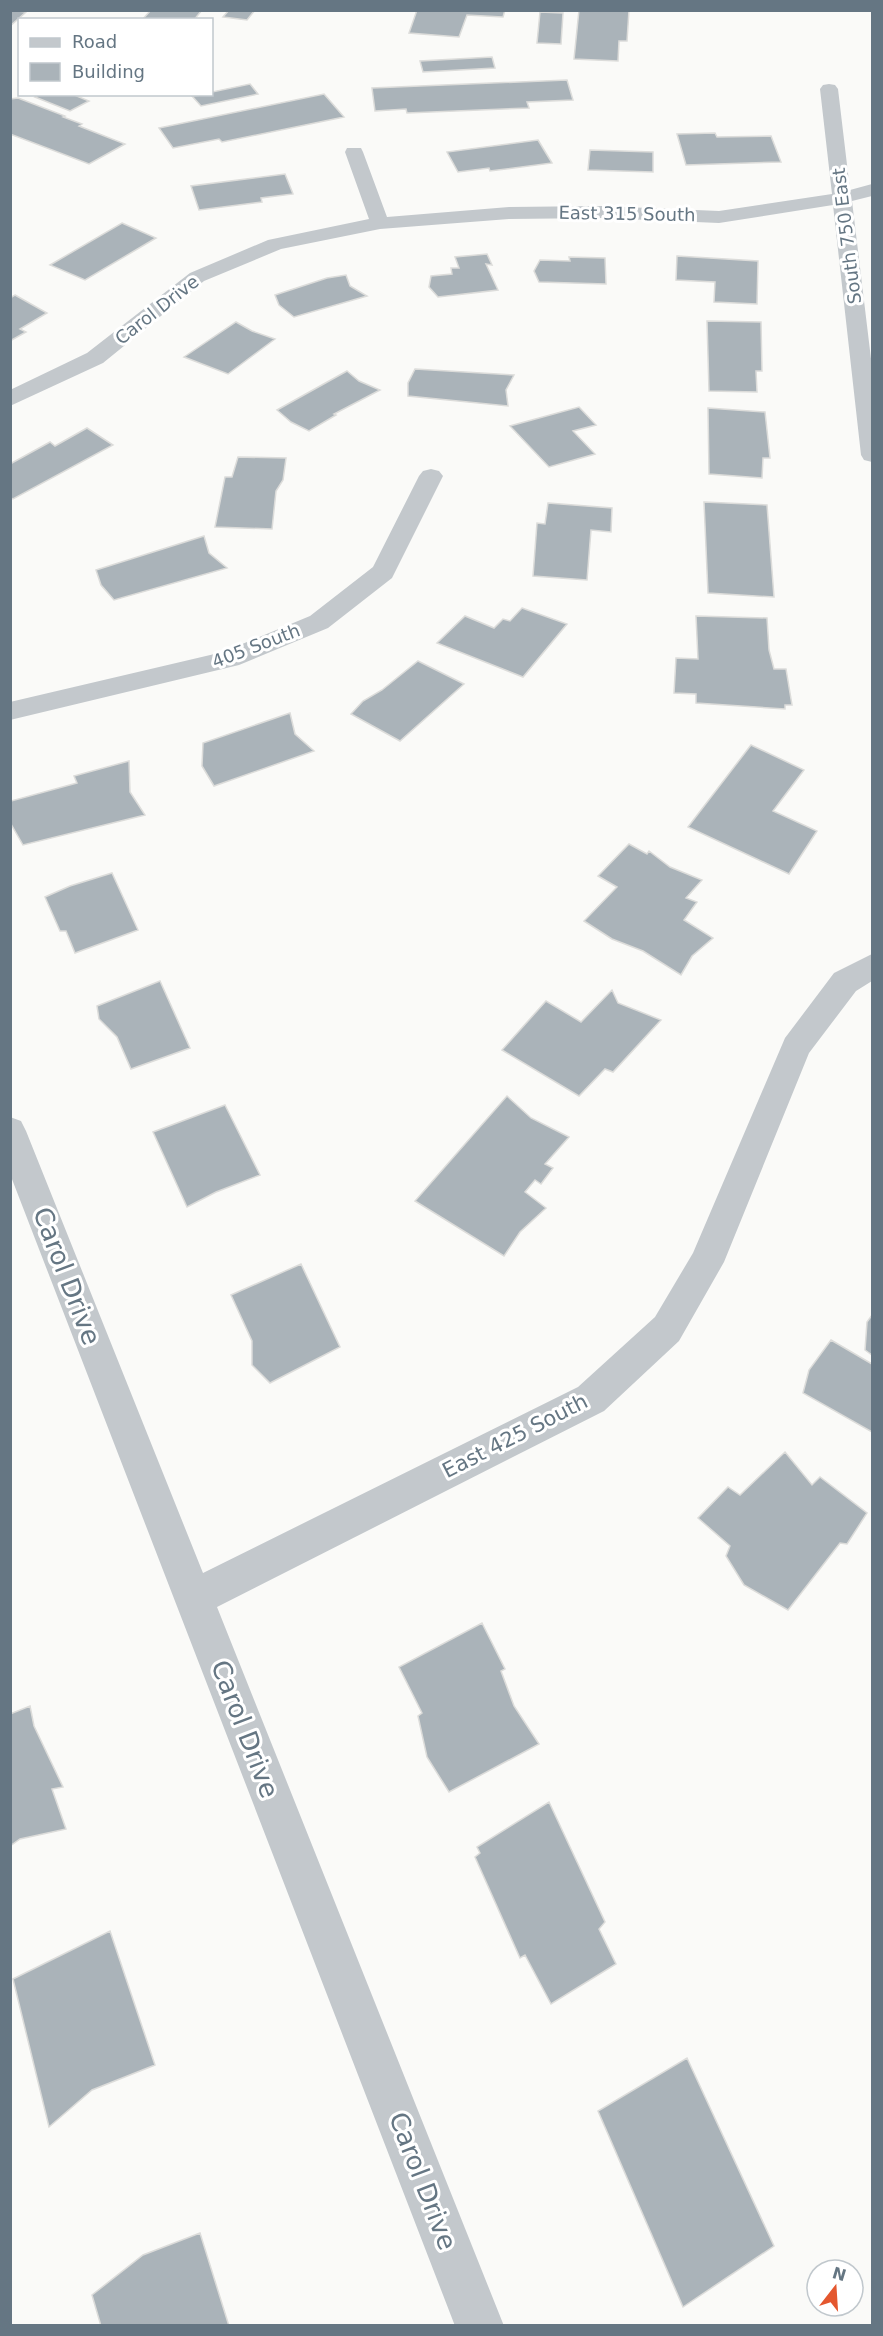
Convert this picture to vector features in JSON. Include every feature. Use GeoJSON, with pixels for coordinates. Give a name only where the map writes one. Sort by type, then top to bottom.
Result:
{"type":"FeatureCollection","features":[{"type":"Feature","properties":{"kind":"street","name":"South 750 East"},"geometry":{"type":"LineString","coordinates":[[829,89],[873,455]]}},
{"type":"Feature","properties":{"kind":"street"},"geometry":{"type":"LineString","coordinates":[[354,152],[380,223]]}},
{"type":"Feature","properties":{"kind":"street","name":"East 315 South"},"geometry":{"type":"LineString","coordinates":[[380,223],[509,213],[719,217],[842,198],[873,190]]}},
{"type":"Feature","properties":{"kind":"street","name":"Carol Drive"},"geometry":{"type":"LineString","coordinates":[[10,399],[95,358],[197,277],[275,244],[380,223]]}},
{"type":"Feature","properties":{"kind":"street","name":"405 South"},"geometry":{"type":"LineString","coordinates":[[10,711],[230,659],[319,622],[383,572],[431,476]]}},
{"type":"Feature","properties":{"kind":"street","name":"East 425 South"},"geometry":{"type":"LineString","coordinates":[[194,1598],[591,1399],[667,1329],[707,1262],[796,1047],[845,982],[873,966]]}},
{"type":"Feature","properties":{"kind":"street","name":"Carol Drive"},"geometry":{"type":"LineString","coordinates":[[15,1156],[194,1598],[480,2325]]}},
{"type":"Feature","properties":{"kind":"building"},"geometry":{"type":"Polygon","coordinates":[[[10,10],[26,12],[18,18],[10,26],[10,10]]]}},
{"type":"Feature","properties":{"kind":"building"},"geometry":{"type":"Polygon","coordinates":[[[151,10],[202,10],[196,18],[144,18],[151,10]]]}},
{"type":"Feature","properties":{"kind":"building"},"geometry":{"type":"Polygon","coordinates":[[[229,10],[255,10],[247,20],[223,17],[229,10]]]}},
{"type":"Feature","properties":{"kind":"building"},"geometry":{"type":"Polygon","coordinates":[[[417,10],[505,10],[503,17],[467,15],[459,37],[409,33],[417,10]]]}},
{"type":"Feature","properties":{"kind":"building"},"geometry":{"type":"Polygon","coordinates":[[[579,10],[629,10],[627,41],[619,41],[618,61],[574,59],[579,10]]]}},
{"type":"Feature","properties":{"kind":"building"},"geometry":{"type":"Polygon","coordinates":[[[540,12],[563,13],[561,44],[537,43],[540,12]]]}},
{"type":"Feature","properties":{"kind":"building"},"geometry":{"type":"Polygon","coordinates":[[[492,57],[495,68],[423,72],[420,61],[492,57]]]}},
{"type":"Feature","properties":{"kind":"building"},"geometry":{"type":"Polygon","coordinates":[[[567,80],[573,100],[527,102],[529,108],[407,113],[406,109],[375,111],[372,88],[567,80]]]}},
{"type":"Feature","properties":{"kind":"building"},"geometry":{"type":"Polygon","coordinates":[[[250,84],[258,94],[201,106],[192,96],[213,96],[213,92],[250,84]]]}},
{"type":"Feature","properties":{"kind":"building"},"geometry":{"type":"Polygon","coordinates":[[[324,94],[344,117],[222,142],[219,139],[173,148],[159,128],[324,94]]]}},
{"type":"Feature","properties":{"kind":"building"},"geometry":{"type":"Polygon","coordinates":[[[77,96],[89,101],[70,111],[35,97],[77,96]]]}},
{"type":"Feature","properties":{"kind":"building"},"geometry":{"type":"Polygon","coordinates":[[[18,98],[65,116],[63,117],[82,124],[79,126],[125,144],[89,164],[10,134],[10,99],[18,98]]]}},
{"type":"Feature","properties":{"kind":"building"},"geometry":{"type":"Polygon","coordinates":[[[715,133],[717,137],[771,136],[781,162],[686,165],[677,134],[715,133]]]}},
{"type":"Feature","properties":{"kind":"building"},"geometry":{"type":"Polygon","coordinates":[[[538,140],[552,163],[490,171],[489,168],[458,172],[447,152],[538,140]]]}},
{"type":"Feature","properties":{"kind":"building"},"geometry":{"type":"Polygon","coordinates":[[[590,150],[653,152],[653,172],[588,170],[590,150]]]}},
{"type":"Feature","properties":{"kind":"building"},"geometry":{"type":"Polygon","coordinates":[[[285,174],[293,194],[261,198],[262,202],[199,210],[191,186],[285,174]]]}},
{"type":"Feature","properties":{"kind":"building"},"geometry":{"type":"Polygon","coordinates":[[[122,223],[156,238],[85,280],[50,265],[122,223]]]}},
{"type":"Feature","properties":{"kind":"building"},"geometry":{"type":"Polygon","coordinates":[[[487,254],[492,265],[486,264],[498,290],[438,297],[429,287],[431,276],[452,274],[451,268],[459,268],[455,257],[487,254]]]}},
{"type":"Feature","properties":{"kind":"building"},"geometry":{"type":"Polygon","coordinates":[[[677,256],[758,261],[757,304],[714,302],[715,282],[676,280],[677,256]]]}},
{"type":"Feature","properties":{"kind":"building"},"geometry":{"type":"Polygon","coordinates":[[[569,257],[605,258],[606,284],[539,282],[534,271],[540,260],[570,261],[569,257]]]}},
{"type":"Feature","properties":{"kind":"building"},"geometry":{"type":"Polygon","coordinates":[[[346,275],[350,286],[367,296],[294,317],[279,305],[275,295],[327,278],[346,275]]]}},
{"type":"Feature","properties":{"kind":"building"},"geometry":{"type":"Polygon","coordinates":[[[15,295],[47,313],[20,329],[26,332],[10,341],[10,298],[15,295]]]}},
{"type":"Feature","properties":{"kind":"building"},"geometry":{"type":"Polygon","coordinates":[[[707,321],[761,322],[762,371],[756,371],[757,392],[709,391],[707,321]]]}},
{"type":"Feature","properties":{"kind":"building"},"geometry":{"type":"Polygon","coordinates":[[[236,322],[252,331],[275,339],[228,374],[184,357],[236,322]]]}},
{"type":"Feature","properties":{"kind":"building"},"geometry":{"type":"Polygon","coordinates":[[[415,369],[514,375],[506,390],[508,406],[408,396],[408,383],[415,369]]]}},
{"type":"Feature","properties":{"kind":"building"},"geometry":{"type":"Polygon","coordinates":[[[347,371],[359,381],[380,390],[334,414],[336,415],[309,431],[291,422],[277,410],[347,371]]]}},
{"type":"Feature","properties":{"kind":"building"},"geometry":{"type":"Polygon","coordinates":[[[579,407],[596,425],[573,431],[595,454],[549,467],[510,426],[579,407]]]}},
{"type":"Feature","properties":{"kind":"building"},"geometry":{"type":"Polygon","coordinates":[[[708,408],[765,412],[770,458],[763,458],[762,478],[709,474],[708,408]]]}},
{"type":"Feature","properties":{"kind":"building"},"geometry":{"type":"Polygon","coordinates":[[[87,428],[113,445],[13,499],[10,497],[10,464],[50,442],[55,446],[87,428]]]}},
{"type":"Feature","properties":{"kind":"building"},"geometry":{"type":"Polygon","coordinates":[[[238,457],[286,458],[283,480],[276,491],[272,529],[215,527],[225,477],[232,477],[238,457]]]}},
{"type":"Feature","properties":{"kind":"building"},"geometry":{"type":"Polygon","coordinates":[[[704,502],[767,505],[774,597],[708,593],[704,502]]]}},
{"type":"Feature","properties":{"kind":"building"},"geometry":{"type":"Polygon","coordinates":[[[548,503],[612,508],[611,532],[591,530],[587,580],[533,576],[537,523],[545,524],[548,503]]]}},
{"type":"Feature","properties":{"kind":"building"},"geometry":{"type":"Polygon","coordinates":[[[204,536],[209,553],[227,568],[114,600],[101,585],[96,570],[204,536]]]}},
{"type":"Feature","properties":{"kind":"building"},"geometry":{"type":"Polygon","coordinates":[[[522,608],[567,624],[523,677],[437,643],[465,616],[494,628],[503,619],[510,621],[522,608]]]}},
{"type":"Feature","properties":{"kind":"building"},"geometry":{"type":"Polygon","coordinates":[[[696,616],[767,618],[769,650],[774,669],[786,669],[792,705],[785,705],[785,709],[696,703],[696,694],[674,693],[676,658],[698,659],[696,616]]]}},
{"type":"Feature","properties":{"kind":"building"},"geometry":{"type":"Polygon","coordinates":[[[418,661],[464,684],[400,741],[351,714],[363,701],[382,690],[418,661]]]}},
{"type":"Feature","properties":{"kind":"building"},"geometry":{"type":"Polygon","coordinates":[[[290,713],[295,734],[314,751],[214,786],[202,766],[203,743],[290,713]]]}},
{"type":"Feature","properties":{"kind":"building"},"geometry":{"type":"Polygon","coordinates":[[[751,745],[804,770],[773,811],[817,831],[789,874],[688,827],[751,745]]]}},
{"type":"Feature","properties":{"kind":"building"},"geometry":{"type":"Polygon","coordinates":[[[129,761],[130,792],[145,815],[23,845],[11,824],[11,801],[77,783],[74,776],[129,761]]]}},
{"type":"Feature","properties":{"kind":"building"},"geometry":{"type":"Polygon","coordinates":[[[629,844],[647,854],[649,851],[670,867],[702,880],[686,898],[697,902],[684,920],[713,938],[692,956],[681,975],[643,951],[612,939],[584,921],[617,887],[598,876],[629,844]]]}},
{"type":"Feature","properties":{"kind":"building"},"geometry":{"type":"Polygon","coordinates":[[[112,873],[138,930],[75,953],[66,931],[60,931],[45,897],[70,886],[112,873]]]}},
{"type":"Feature","properties":{"kind":"building"},"geometry":{"type":"Polygon","coordinates":[[[160,981],[190,1048],[131,1069],[117,1037],[99,1019],[97,1006],[160,981]]]}},
{"type":"Feature","properties":{"kind":"building"},"geometry":{"type":"Polygon","coordinates":[[[612,990],[618,1003],[661,1020],[613,1072],[605,1069],[579,1096],[502,1050],[546,1001],[581,1022],[612,990]]]}},
{"type":"Feature","properties":{"kind":"building"},"geometry":{"type":"Polygon","coordinates":[[[507,1096],[531,1118],[569,1137],[545,1164],[553,1168],[541,1184],[535,1180],[525,1192],[546,1208],[520,1232],[504,1256],[415,1201],[507,1096]]]}},
{"type":"Feature","properties":{"kind":"building"},"geometry":{"type":"Polygon","coordinates":[[[225,1105],[260,1175],[216,1192],[187,1207],[153,1132],[225,1105]]]}},
{"type":"Feature","properties":{"kind":"building"},"geometry":{"type":"Polygon","coordinates":[[[301,1264],[340,1347],[270,1383],[252,1365],[252,1341],[231,1295],[301,1264]]]}},
{"type":"Feature","properties":{"kind":"building"},"geometry":{"type":"Polygon","coordinates":[[[872,1315],[872,1355],[865,1350],[867,1322],[872,1315]]]}},
{"type":"Feature","properties":{"kind":"building"},"geometry":{"type":"Polygon","coordinates":[[[831,1340],[872,1364],[872,1432],[803,1393],[809,1370],[831,1340]]]}},
{"type":"Feature","properties":{"kind":"building"},"geometry":{"type":"Polygon","coordinates":[[[785,1452],[812,1485],[820,1477],[867,1513],[847,1544],[840,1543],[788,1610],[744,1585],[726,1556],[730,1546],[698,1518],[728,1487],[740,1495],[785,1452]]]}},
{"type":"Feature","properties":{"kind":"building"},"geometry":{"type":"Polygon","coordinates":[[[482,1623],[505,1669],[501,1671],[514,1706],[539,1744],[449,1792],[427,1757],[418,1716],[422,1713],[399,1667],[482,1623]]]}},
{"type":"Feature","properties":{"kind":"building"},"geometry":{"type":"Polygon","coordinates":[[[30,1706],[34,1726],[63,1787],[52,1789],[66,1829],[20,1839],[10,1846],[10,1714],[30,1706]]]}},
{"type":"Feature","properties":{"kind":"building"},"geometry":{"type":"Polygon","coordinates":[[[549,1802],[605,1922],[599,1929],[616,1964],[551,2004],[525,1955],[520,1958],[475,1857],[480,1853],[477,1847],[549,1802]]]}},
{"type":"Feature","properties":{"kind":"building"},"geometry":{"type":"Polygon","coordinates":[[[110,1931],[155,2065],[92,2090],[49,2127],[13,1979],[110,1931]]]}},
{"type":"Feature","properties":{"kind":"building"},"geometry":{"type":"Polygon","coordinates":[[[687,2058],[774,2246],[683,2307],[598,2111],[687,2058]]]}},
{"type":"Feature","properties":{"kind":"building"},"geometry":{"type":"Polygon","coordinates":[[[200,2233],[229,2326],[101,2326],[92,2295],[143,2255],[200,2233]]]}}]}
